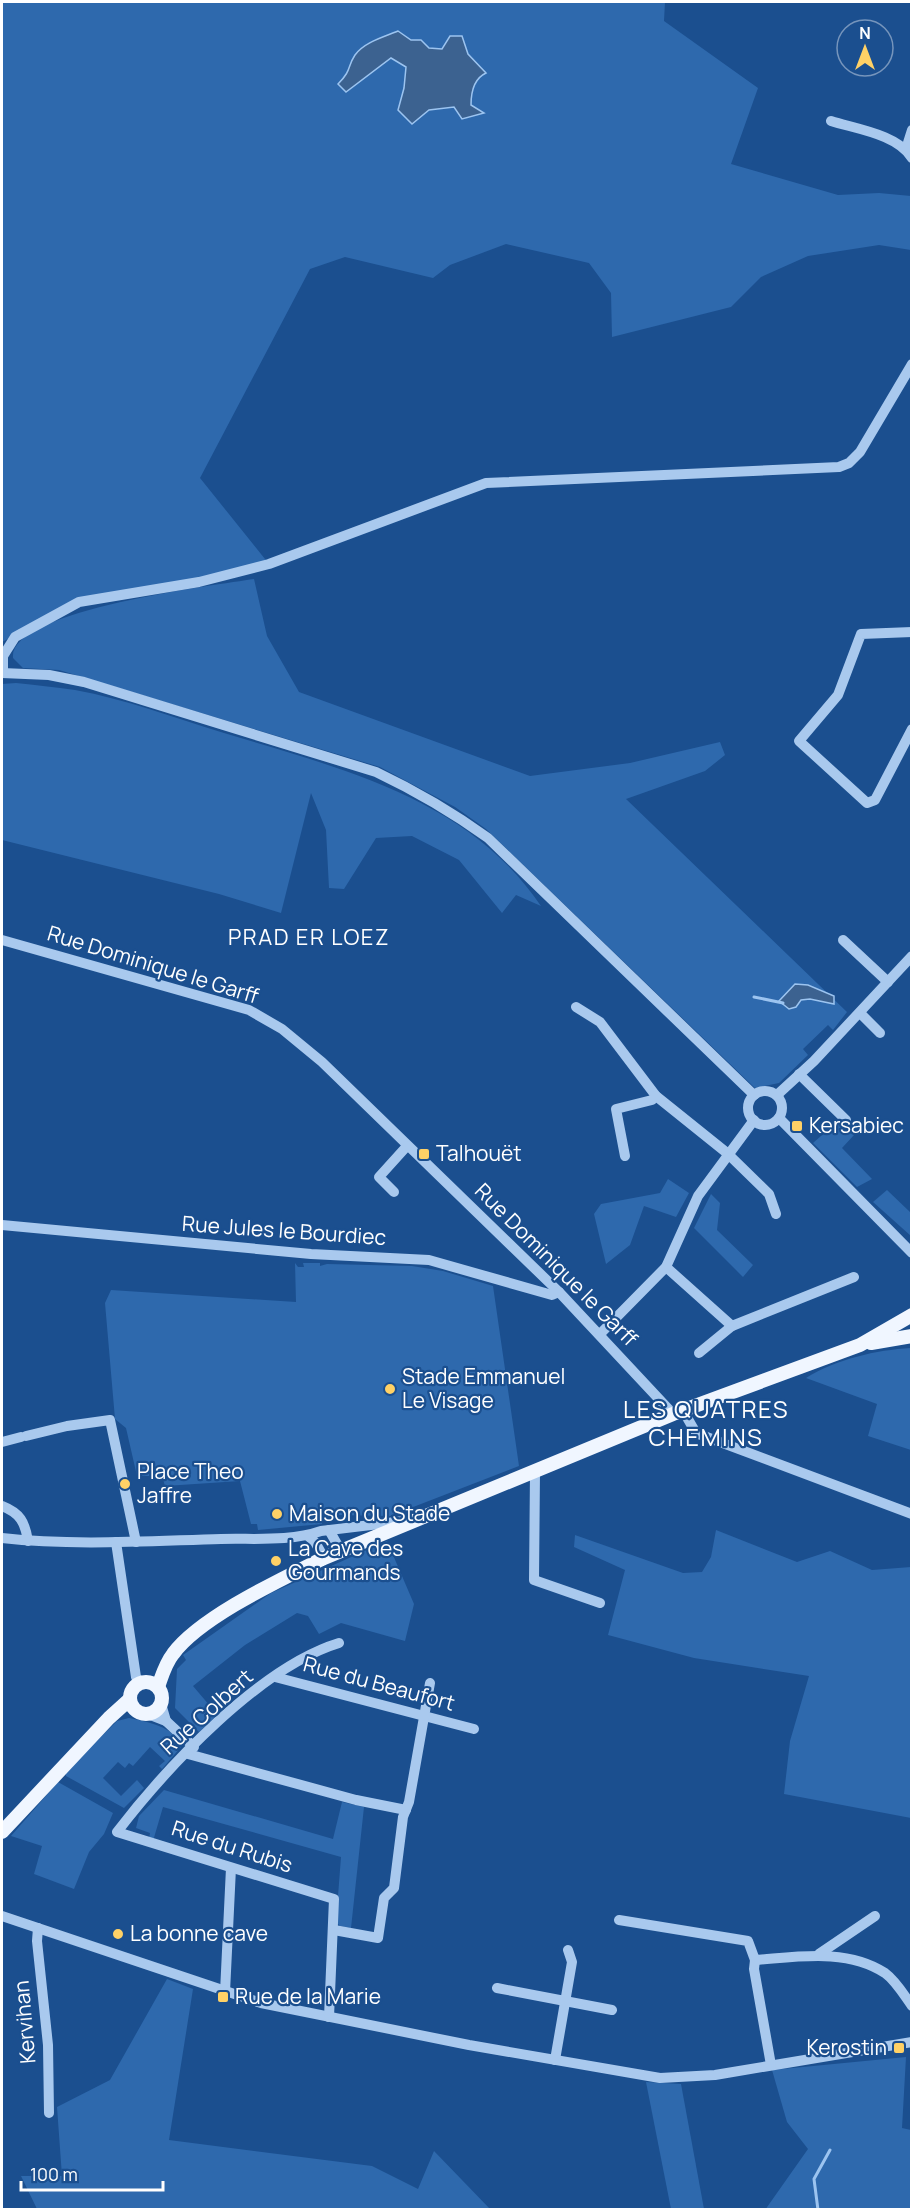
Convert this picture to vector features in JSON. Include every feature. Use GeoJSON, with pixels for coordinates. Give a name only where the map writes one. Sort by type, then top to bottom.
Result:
{"type":"FeatureCollection","features":[{"type":"Feature","properties":{"kind":"main road"},"geometry":{"type":"LineString","coordinates":[[138,1708],[131,1693],[149,1684],[163,1671],[173,1653],[198,1629],[276,1582],[337,1552],[656,1422],[860,1345],[912,1315]]}},
{"type":"Feature","properties":{"kind":"main road"},"geometry":{"type":"LineString","coordinates":[[860,1345],[912,1336]]}},
{"type":"Feature","properties":{"kind":"main road"},"geometry":{"type":"LineString","coordinates":[[2,1832],[109,1718],[117,1713],[138,1708],[157,1710],[161,1704],[149,1684]]}},
{"type":"Feature","properties":{"kind":"street"},"geometry":{"type":"LineString","coordinates":[[831,121],[891,140],[909,154]]}},
{"type":"Feature","properties":{"kind":"street"},"geometry":{"type":"LineString","coordinates":[[909,154],[912,130]]}},
{"type":"Feature","properties":{"kind":"street"},"geometry":{"type":"LineString","coordinates":[[754,1095],[488,837],[456,814],[376,772],[84,682],[49,675],[2,673],[3,656],[15,637],[79,602],[199,582],[269,564],[486,483],[839,467],[849,463],[860,452],[912,364]]}},
{"type":"Feature","properties":{"kind":"street"},"geometry":{"type":"LineString","coordinates":[[912,632],[861,634],[838,695],[799,741],[867,803],[875,800],[912,729]]}},
{"type":"Feature","properties":{"kind":"street","name":"Rue Dominique le Garff"},"geometry":{"type":"LineString","coordinates":[[2,940],[249,1010],[282,1029],[322,1062],[559,1292],[696,1433],[912,1514]]}},
{"type":"Feature","properties":{"kind":"street"},"geometry":{"type":"LineString","coordinates":[[843,940],[888,982]]}},
{"type":"Feature","properties":{"kind":"street"},"geometry":{"type":"LineString","coordinates":[[777,1095],[912,956]]}},
{"type":"Feature","properties":{"kind":"street"},"geometry":{"type":"LineString","coordinates":[[576,1007],[600,1022],[656,1096],[728,1153],[769,1194],[776,1214]]}},
{"type":"Feature","properties":{"kind":"street"},"geometry":{"type":"LineString","coordinates":[[860,1012],[880,1033]]}},
{"type":"Feature","properties":{"kind":"street"},"geometry":{"type":"LineString","coordinates":[[799,1074],[846,1120]]}},
{"type":"Feature","properties":{"kind":"street"},"geometry":{"type":"LineString","coordinates":[[764,1091],[777,1095],[783,1109],[779,1118],[767,1125],[754,1120],[748,1110],[754,1095],[764,1091]]}},
{"type":"Feature","properties":{"kind":"street"},"geometry":{"type":"LineString","coordinates":[[625,1156],[616,1109],[652,1100],[656,1096]]}},
{"type":"Feature","properties":{"kind":"street"},"geometry":{"type":"LineString","coordinates":[[779,1118],[910,1250]]}},
{"type":"Feature","properties":{"kind":"street"},"geometry":{"type":"LineString","coordinates":[[600,1335],[666,1267],[698,1196],[754,1120]]}},
{"type":"Feature","properties":{"kind":"street"},"geometry":{"type":"LineString","coordinates":[[393,1192],[379,1177],[407,1146]]}},
{"type":"Feature","properties":{"kind":"street","name":"Rue Jules le Bourdiec"},"geometry":{"type":"LineString","coordinates":[[2,1225],[311,1254],[429,1260],[552,1294],[559,1292]]}},
{"type":"Feature","properties":{"kind":"street"},"geometry":{"type":"LineString","coordinates":[[666,1267],[732,1326]]}},
{"type":"Feature","properties":{"kind":"street"},"geometry":{"type":"LineString","coordinates":[[699,1353],[732,1326],[854,1276]]}},
{"type":"Feature","properties":{"kind":"street"},"geometry":{"type":"LineString","coordinates":[[2,1442],[67,1425],[110,1420],[136,1542]]}},
{"type":"Feature","properties":{"kind":"street"},"geometry":{"type":"LineString","coordinates":[[535,1472],[534,1580],[600,1603]]}},
{"type":"Feature","properties":{"kind":"street"},"geometry":{"type":"LineString","coordinates":[[2,1506],[14,1510],[22,1519],[28,1541]]}},
{"type":"Feature","properties":{"kind":"street"},"geometry":{"type":"LineString","coordinates":[[2,1538],[28,1541],[136,1542],[308,1536],[329,1530],[415,1520]]}},
{"type":"Feature","properties":{"kind":"street"},"geometry":{"type":"LineString","coordinates":[[329,1530],[337,1544],[337,1552]]}},
{"type":"Feature","properties":{"kind":"street"},"geometry":{"type":"LineString","coordinates":[[308,1536],[315,1542],[324,1558]]}},
{"type":"Feature","properties":{"kind":"street"},"geometry":{"type":"LineString","coordinates":[[116,1542],[136,1677],[149,1684]]}},
{"type":"Feature","properties":{"kind":"street","name":"Rue Colbert"},"geometry":{"type":"LineString","coordinates":[[117,1832],[191,1750],[229,1712],[275,1677],[318,1649],[339,1643]]}},
{"type":"Feature","properties":{"kind":"street","name":"Rue du Beaufort"},"geometry":{"type":"LineString","coordinates":[[275,1677],[474,1730]]}},
{"type":"Feature","properties":{"kind":"street"},"geometry":{"type":"LineString","coordinates":[[378,1938],[384,1898],[394,1888],[430,1683]]}},
{"type":"Feature","properties":{"kind":"street"},"geometry":{"type":"LineString","coordinates":[[161,1704],[166,1720],[191,1750],[356,1800],[406,1810]]}},
{"type":"Feature","properties":{"kind":"street"},"geometry":{"type":"LineString","coordinates":[[138,1708],[166,1720]]}},
{"type":"Feature","properties":{"kind":"street","name":"Rue du Rubis"},"geometry":{"type":"LineString","coordinates":[[117,1832],[334,1899],[334,1929]]}},
{"type":"Feature","properties":{"kind":"street"},"geometry":{"type":"LineString","coordinates":[[225,1992],[231,1868]]}},
{"type":"Feature","properties":{"kind":"street"},"geometry":{"type":"LineString","coordinates":[[2,1916],[261,2003],[660,2078],[715,2075],[912,2042]]}},
{"type":"Feature","properties":{"kind":"street"},"geometry":{"type":"LineString","coordinates":[[819,1954],[875,1916]]}},
{"type":"Feature","properties":{"kind":"street"},"geometry":{"type":"LineString","coordinates":[[619,1920],[748,1941],[756,1960],[754,1969],[771,2065]]}},
{"type":"Feature","properties":{"kind":"street","name":"Kervihan"},"geometry":{"type":"LineString","coordinates":[[38,1928],[37,1941],[48,2045],[50,2113]]}},
{"type":"Feature","properties":{"kind":"street"},"geometry":{"type":"LineString","coordinates":[[329,2017],[334,1929],[389,1940]]}},
{"type":"Feature","properties":{"kind":"street"},"geometry":{"type":"LineString","coordinates":[[555,2060],[572,1962],[568,1950]]}},
{"type":"Feature","properties":{"kind":"street"},"geometry":{"type":"LineString","coordinates":[[756,1960],[819,1954],[858,1963],[884,1973],[912,2006]]}},
{"type":"Feature","properties":{"kind":"street"},"geometry":{"type":"LineString","coordinates":[[497,1988],[612,2010]]}},
{"type":"Feature","properties":{"kind":"shaded area"},"geometry":{"type":"Polygon","coordinates":[[[2,2],[665,2],[664,21],[758,88],[731,164],[838,195],[879,193],[911,196],[911,250],[879,245],[808,256],[761,277],[731,307],[612,337],[611,293],[589,263],[506,244],[450,265],[433,278],[345,257],[310,269],[200,478],[269,564],[79,602],[2,642],[2,2]]]}},
{"type":"Feature","properties":{"kind":"shaded area"},"geometry":{"type":"Polygon","coordinates":[[[398,31],[411,40],[421,40],[429,48],[442,49],[450,36],[462,36],[468,54],[486,73],[478,79],[472,91],[471,100],[471,105],[484,113],[462,119],[454,107],[429,110],[412,124],[398,110],[404,88],[406,67],[391,58],[346,92],[338,84],[359,50],[375,40],[398,31]]]}},
{"type":"Feature","properties":{"kind":"shaded area"},"geometry":{"type":"Polygon","coordinates":[[[254,579],[267,636],[299,692],[530,776],[630,763],[720,742],[725,755],[705,771],[626,799],[847,1012],[833,1030],[828,1025],[803,1049],[808,1055],[779,1083],[755,1088],[486,829],[455,807],[380,767],[59,670],[23,668],[13,658],[20,641],[43,626],[77,613],[160,594],[254,579]]]}},
{"type":"Feature","properties":{"kind":"shaded area"},"geometry":{"type":"Polygon","coordinates":[[[16,683],[75,690],[131,704],[313,760],[399,792],[440,813],[477,838],[511,869],[541,906],[516,895],[502,913],[459,860],[412,836],[376,838],[344,889],[329,888],[326,830],[311,793],[281,913],[219,894],[2,840],[2,684],[16,683]]]}},
{"type":"Feature","properties":{"kind":"shaded area"},"geometry":{"type":"Polygon","coordinates":[[[795,984],[808,985],[834,996],[834,1004],[810,999],[801,1000],[796,1007],[789,1009],[779,1001],[795,984]]]}},
{"type":"Feature","properties":{"kind":"shaded area"},"geometry":{"type":"Polygon","coordinates":[[[838,1121],[854,1135],[842,1148],[872,1179],[857,1187],[813,1143],[838,1121]]]}},
{"type":"Feature","properties":{"kind":"shaded area"},"geometry":{"type":"Polygon","coordinates":[[[668,1179],[689,1193],[676,1217],[644,1206],[630,1245],[606,1264],[594,1214],[601,1204],[660,1193],[668,1179]]]}},
{"type":"Feature","properties":{"kind":"shaded area"},"geometry":{"type":"Polygon","coordinates":[[[887,1190],[911,1213],[911,1236],[873,1202],[887,1190]]]}},
{"type":"Feature","properties":{"kind":"shaded area"},"geometry":{"type":"Polygon","coordinates":[[[711,1194],[720,1203],[717,1230],[753,1265],[743,1277],[694,1228],[711,1194]]]}},
{"type":"Feature","properties":{"kind":"shaded area"},"geometry":{"type":"Polygon","coordinates":[[[295,1263],[298,1267],[304,1267],[303,1263],[320,1263],[320,1266],[327,1264],[412,1266],[443,1271],[493,1286],[519,1466],[390,1516],[335,1515],[335,1519],[323,1519],[322,1524],[258,1530],[257,1524],[251,1524],[240,1481],[165,1486],[162,1476],[137,1476],[126,1428],[115,1419],[105,1303],[111,1290],[296,1302],[295,1263]]]}},
{"type":"Feature","properties":{"kind":"shaded area"},"geometry":{"type":"Polygon","coordinates":[[[911,1348],[911,1450],[868,1436],[877,1404],[806,1378],[818,1371],[857,1357],[911,1348]]]}},
{"type":"Feature","properties":{"kind":"shaded area"},"geometry":{"type":"Polygon","coordinates":[[[716,1530],[797,1562],[830,1551],[872,1570],[911,1567],[911,1818],[784,1794],[790,1741],[809,1676],[694,1658],[608,1635],[625,1570],[574,1547],[575,1535],[683,1573],[702,1572],[711,1557],[716,1530]]]}},
{"type":"Feature","properties":{"kind":"shaded area"},"geometry":{"type":"Polygon","coordinates":[[[387,1541],[414,1604],[405,1641],[341,1623],[319,1634],[308,1616],[297,1613],[245,1645],[193,1686],[210,1706],[209,1711],[215,1717],[199,1732],[175,1708],[177,1669],[186,1660],[183,1655],[271,1593],[387,1541]]]}},
{"type":"Feature","properties":{"kind":"shaded area"},"geometry":{"type":"Polygon","coordinates":[[[129,1718],[160,1726],[173,1734],[181,1747],[162,1769],[159,1766],[165,1761],[150,1747],[133,1766],[129,1763],[125,1768],[118,1762],[103,1778],[121,1796],[137,1780],[144,1788],[124,1808],[66,1776],[66,1771],[117,1721],[129,1718]]]}},
{"type":"Feature","properties":{"kind":"shaded area"},"geometry":{"type":"Polygon","coordinates":[[[58,1782],[113,1813],[104,1834],[89,1852],[74,1889],[34,1874],[42,1846],[11,1836],[58,1782]]]}},
{"type":"Feature","properties":{"kind":"shaded area"},"geometry":{"type":"Polygon","coordinates":[[[164,1790],[333,1839],[342,1802],[364,1807],[351,1928],[340,1926],[336,1922],[341,1857],[163,1807],[153,1841],[149,1839],[150,1833],[136,1828],[139,1816],[164,1790]]]}},
{"type":"Feature","properties":{"kind":"shaded area"},"geometry":{"type":"Polygon","coordinates":[[[167,1979],[193,1989],[169,2140],[372,2166],[418,2189],[434,2151],[490,2209],[37,2209],[21,2176],[62,2176],[57,2107],[110,2080],[167,1979]]]}},
{"type":"Feature","properties":{"kind":"shaded area"},"geometry":{"type":"Polygon","coordinates":[[[906,2057],[902,2128],[911,2130],[911,2209],[765,2210],[808,2149],[787,2122],[772,2070],[906,2057]]]}},
{"type":"Feature","properties":{"kind":"shaded area"},"geometry":{"type":"Polygon","coordinates":[[[646,2082],[681,2084],[704,2209],[671,2209],[646,2082]]]}},
{"type":"Feature","properties":{"kind":"waterway"},"geometry":{"type":"LineString","coordinates":[[754,997],[783,1003]]}},
{"type":"Feature","properties":{"kind":"waterway"},"geometry":{"type":"LineString","coordinates":[[818,2210],[814,2179],[830,2150]]}},
{"type":"Feature","properties":{"kind":"place","name":"Kersabiec"},"geometry":{"type":"Point","coordinates":[797,1126]}},
{"type":"Feature","properties":{"kind":"place","name":"Talhouët"},"geometry":{"type":"Point","coordinates":[424,1154]}},
{"type":"Feature","properties":{"kind":"place","name":"Stade Emmanuel Le Visage"},"geometry":{"type":"Point","coordinates":[390,1389]}},
{"type":"Feature","properties":{"kind":"place","name":"Place Theo Jaffre"},"geometry":{"type":"Point","coordinates":[125,1484]}},
{"type":"Feature","properties":{"kind":"place","name":"Maison du Stade"},"geometry":{"type":"Point","coordinates":[277,1514]}},
{"type":"Feature","properties":{"kind":"place","name":"La Cave des Gourmands"},"geometry":{"type":"Point","coordinates":[276,1561]}},
{"type":"Feature","properties":{"kind":"place","name":"La bonne cave"},"geometry":{"type":"Point","coordinates":[118,1934]}},
{"type":"Feature","properties":{"kind":"place","name":"Rue de la Marie"},"geometry":{"type":"Point","coordinates":[223,1997]}},
{"type":"Feature","properties":{"kind":"place","name":"Kerostin"},"geometry":{"type":"Point","coordinates":[899,2048]}},
{"type":"Feature","properties":{"kind":"district","name":"PRAD ER LOEZ"},"geometry":{"type":"Point","coordinates":[309,937]}},
{"type":"Feature","properties":{"kind":"district","name":"LES QUATRES CHEMINS"},"geometry":{"type":"Point","coordinates":[706,1424]}}]}
